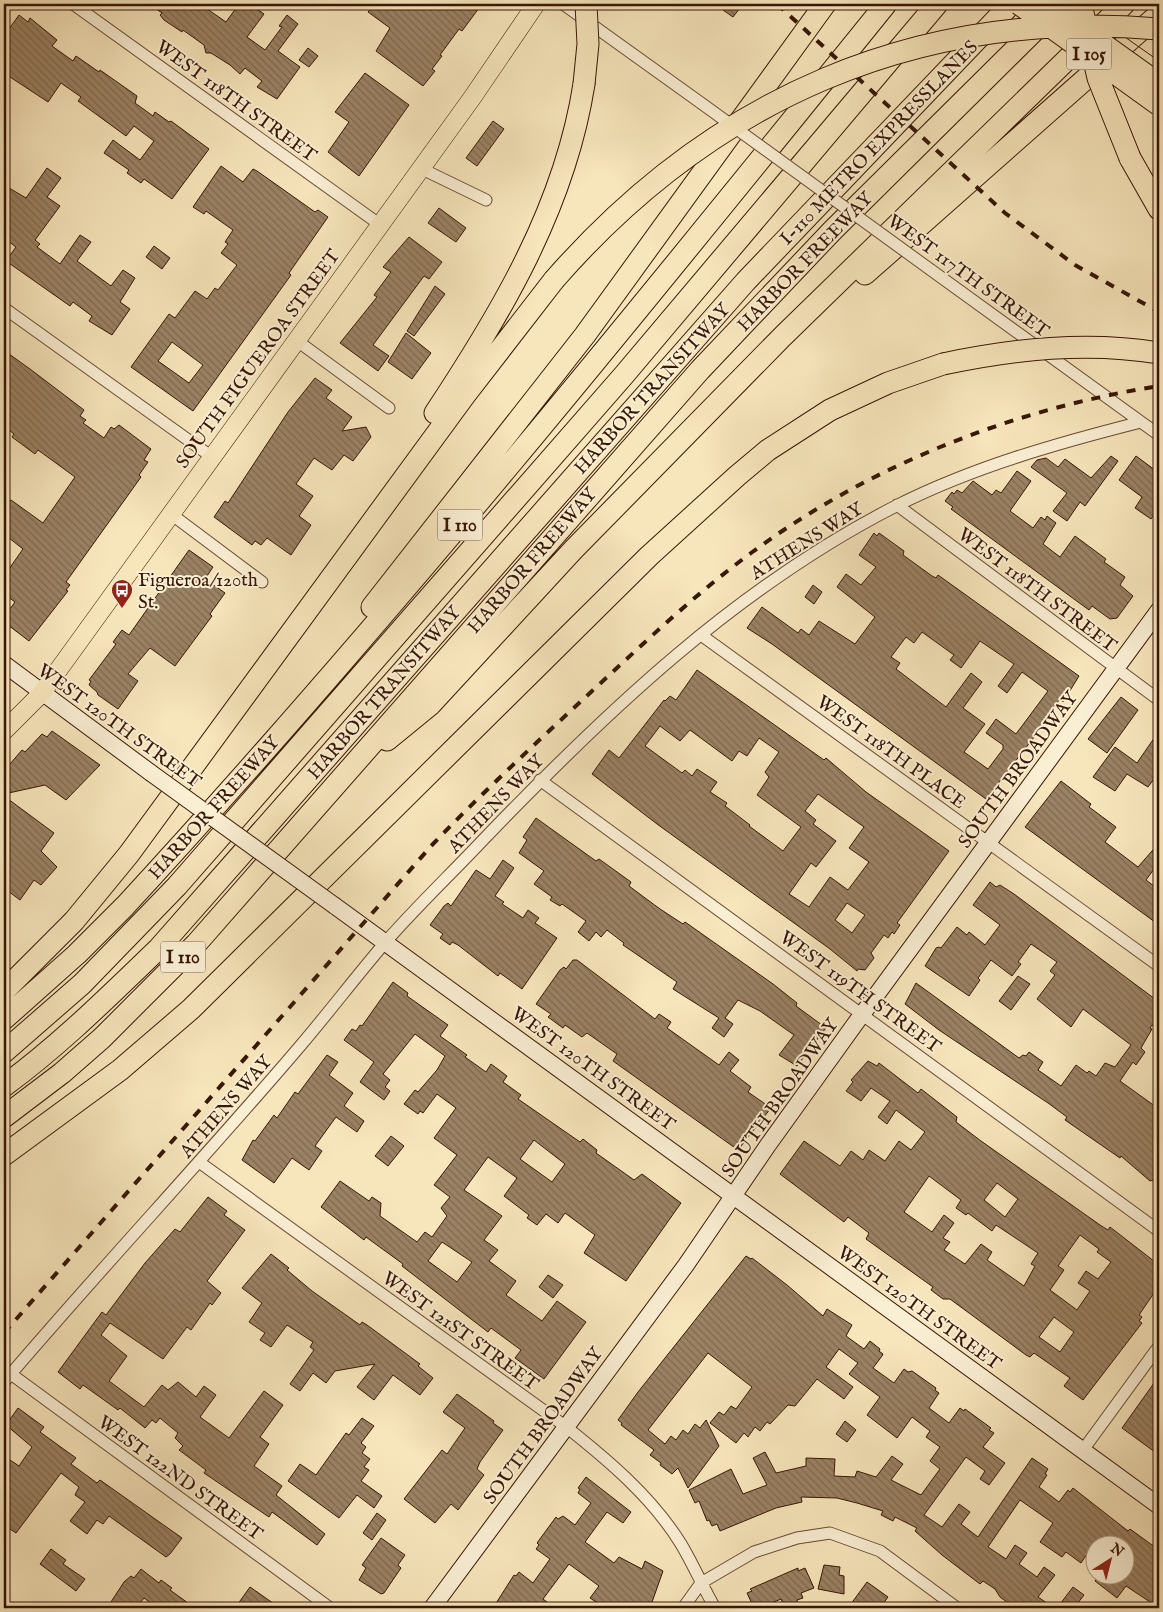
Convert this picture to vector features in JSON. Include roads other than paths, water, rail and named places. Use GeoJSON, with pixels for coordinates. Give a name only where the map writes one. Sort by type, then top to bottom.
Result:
{"type":"FeatureCollection","features":[{"type":"Feature","properties":{"kind":"highway"},"geometry":{"type":"LineString","coordinates":[[277,651],[475,353],[510,293],[540,232],[565,168],[576,127],[584,84],[588,44],[586,4]]}},
{"type":"Feature","properties":{"kind":"highway"},"geometry":{"type":"LineString","coordinates":[[233,784],[586,335],[825,4]]}},
{"type":"Feature","properties":{"kind":"highway","name":"HARBOR FREEWAY"},"geometry":{"type":"LineString","coordinates":[[4,1019],[48,981],[118,913],[401,594],[514,461],[886,4]]}},
{"type":"Feature","properties":{"kind":"highway","name":"I-110 METRO EXPRESSLANES"},"geometry":{"type":"LineString","coordinates":[[706,279],[835,122],[937,4]]}},
{"type":"Feature","properties":{"kind":"highway","name":"I-110 METRO EXPRESSLANES"},"geometry":{"type":"LineString","coordinates":[[746,281],[1011,4]]}},
{"type":"Feature","properties":{"kind":"highway","name":"I 105"},"geometry":{"type":"LineString","coordinates":[[1019,4],[1159,105]]}},
{"type":"Feature","properties":{"kind":"highway"},"geometry":{"type":"LineString","coordinates":[[1047,4],[1159,84]]}},
{"type":"Feature","properties":{"kind":"highway","name":"HARBOR FREEWAY"},"geometry":{"type":"LineString","coordinates":[[4,1117],[62,1074],[148,994],[196,944],[575,510],[738,329],[876,186],[1062,4]]}},
{"type":"Feature","properties":{"kind":"highway"},"geometry":{"type":"LineString","coordinates":[[1081,4],[1098,78],[1130,158],[1159,209]]}},
{"type":"Feature","properties":{"kind":"highway"},"geometry":{"type":"LineString","coordinates":[[343,776],[431,704],[574,549],[837,282],[1124,4]]}},
{"type":"Feature","properties":{"kind":"highway"},"geometry":{"type":"LineString","coordinates":[[719,403],[1159,14]]}},
{"type":"Feature","properties":{"kind":"highway"},"geometry":{"type":"LineString","coordinates":[[4,991],[74,921],[108,881],[484,369],[554,280],[618,212],[689,154],[756,112],[826,78],[913,49],[1006,30],[1076,25],[1159,29]]}},
{"type":"Feature","properties":{"kind":"highway","name":"HARBOR TRANSITWAY"},"geometry":{"type":"LineString","coordinates":[[4,1052],[82,984],[172,892],[546,465],[706,279]]}},
{"type":"Feature","properties":{"kind":"highway","name":"HARBOR TRANSITWAY"},"geometry":{"type":"LineString","coordinates":[[4,1086],[30,1066],[102,1003],[159,948],[746,281]]}},
{"type":"Feature","properties":{"kind":"highway"},"geometry":{"type":"LineString","coordinates":[[4,1155],[120,1070],[191,1009],[649,556],[768,450],[830,410],[888,383],[943,364],[1005,352],[1072,347],[1121,348],[1159,353]]}},
{"type":"Feature","properties":{"kind":"main road","name":"SOUTH FIGUEROA STREET"},"geometry":{"type":"LineString","coordinates":[[4,731],[41,694],[472,98],[536,4]]}},
{"type":"Feature","properties":{"kind":"street","name":"WEST 118TH STREET"},"geometry":{"type":"LineString","coordinates":[[73,4],[380,224]]}},
{"type":"Feature","properties":{"kind":"street","name":"WEST 117TH STREET"},"geometry":{"type":"LineString","coordinates":[[562,4],[1159,435]]}},
{"type":"Feature","properties":{"kind":"street"},"geometry":{"type":"LineString","coordinates":[[420,168],[486,200]]}},
{"type":"Feature","properties":{"kind":"street"},"geometry":{"type":"LineString","coordinates":[[4,308],[212,457]]}},
{"type":"Feature","properties":{"kind":"street"},"geometry":{"type":"LineString","coordinates":[[296,340],[388,408]]}},
{"type":"Feature","properties":{"kind":"street","name":"ATHENS WAY"},"geometry":{"type":"LineString","coordinates":[[7,1378],[302,1044],[386,942],[540,780],[643,684],[701,635],[760,588],[844,534],[897,506],[946,483],[990,467],[1100,432],[1141,422]]}},
{"type":"Feature","properties":{"kind":"street","name":"WEST 118TH STREET"},"geometry":{"type":"LineString","coordinates":[[897,506],[1159,700]]}},
{"type":"Feature","properties":{"kind":"street"},"geometry":{"type":"LineString","coordinates":[[171,514],[262,582]]}},
{"type":"Feature","properties":{"kind":"street","name":"SOUTH BROADWAY"},"geometry":{"type":"LineString","coordinates":[[432,1608],[654,1308],[863,1014],[1159,610]]}},
{"type":"Feature","properties":{"kind":"street","name":"WEST 118TH PLACE"},"geometry":{"type":"LineString","coordinates":[[701,635],[1159,966]]}},
{"type":"Feature","properties":{"kind":"street","name":"WEST 120TH STREET"},"geometry":{"type":"LineString","coordinates":[[4,664],[41,694],[386,942],[1159,1506]]}},
{"type":"Feature","properties":{"kind":"street","name":"WEST 119TH STREET"},"geometry":{"type":"LineString","coordinates":[[540,780],[1159,1231]]}},
{"type":"Feature","properties":{"kind":"street","name":"WEST 121ST STREET"},"geometry":{"type":"LineString","coordinates":[[199,1162],[565,1426],[607,1459],[652,1505],[681,1544],[715,1608]]}},
{"type":"Feature","properties":{"kind":"street"},"geometry":{"type":"LineString","coordinates":[[1083,1450],[1159,1346]]}},
{"type":"Feature","properties":{"kind":"street","name":"WEST 122ND STREET"},"geometry":{"type":"LineString","coordinates":[[7,1378],[330,1608]]}},
{"type":"Feature","properties":{"kind":"street"},"geometry":{"type":"LineString","coordinates":[[683,1608],[701,1583],[754,1552],[797,1538],[830,1533],[880,1551],[957,1608]]}},
{"type":"Feature","properties":{"kind":"tram line"},"geometry":{"type":"LineString","coordinates":[[1078,4],[1159,61]]}},
{"type":"Feature","properties":{"kind":"tram line"},"geometry":{"type":"LineString","coordinates":[[1145,4],[1159,14]]}},
{"type":"Feature","properties":{"kind":"railway"},"geometry":{"type":"LineString","coordinates":[[777,4],[1005,213],[1075,265],[1159,312]]}},
{"type":"Feature","properties":{"kind":"railway"},"geometry":{"type":"LineString","coordinates":[[4,1333],[432,845],[490,786],[649,638],[709,586],[751,553],[844,493],[945,445],[1050,409],[1104,396],[1159,386]]}},
{"type":"Feature","properties":{"kind":"place","name":"Figueroa/120th St."},"geometry":{"type":"Point","coordinates":[122,609]}}]}
